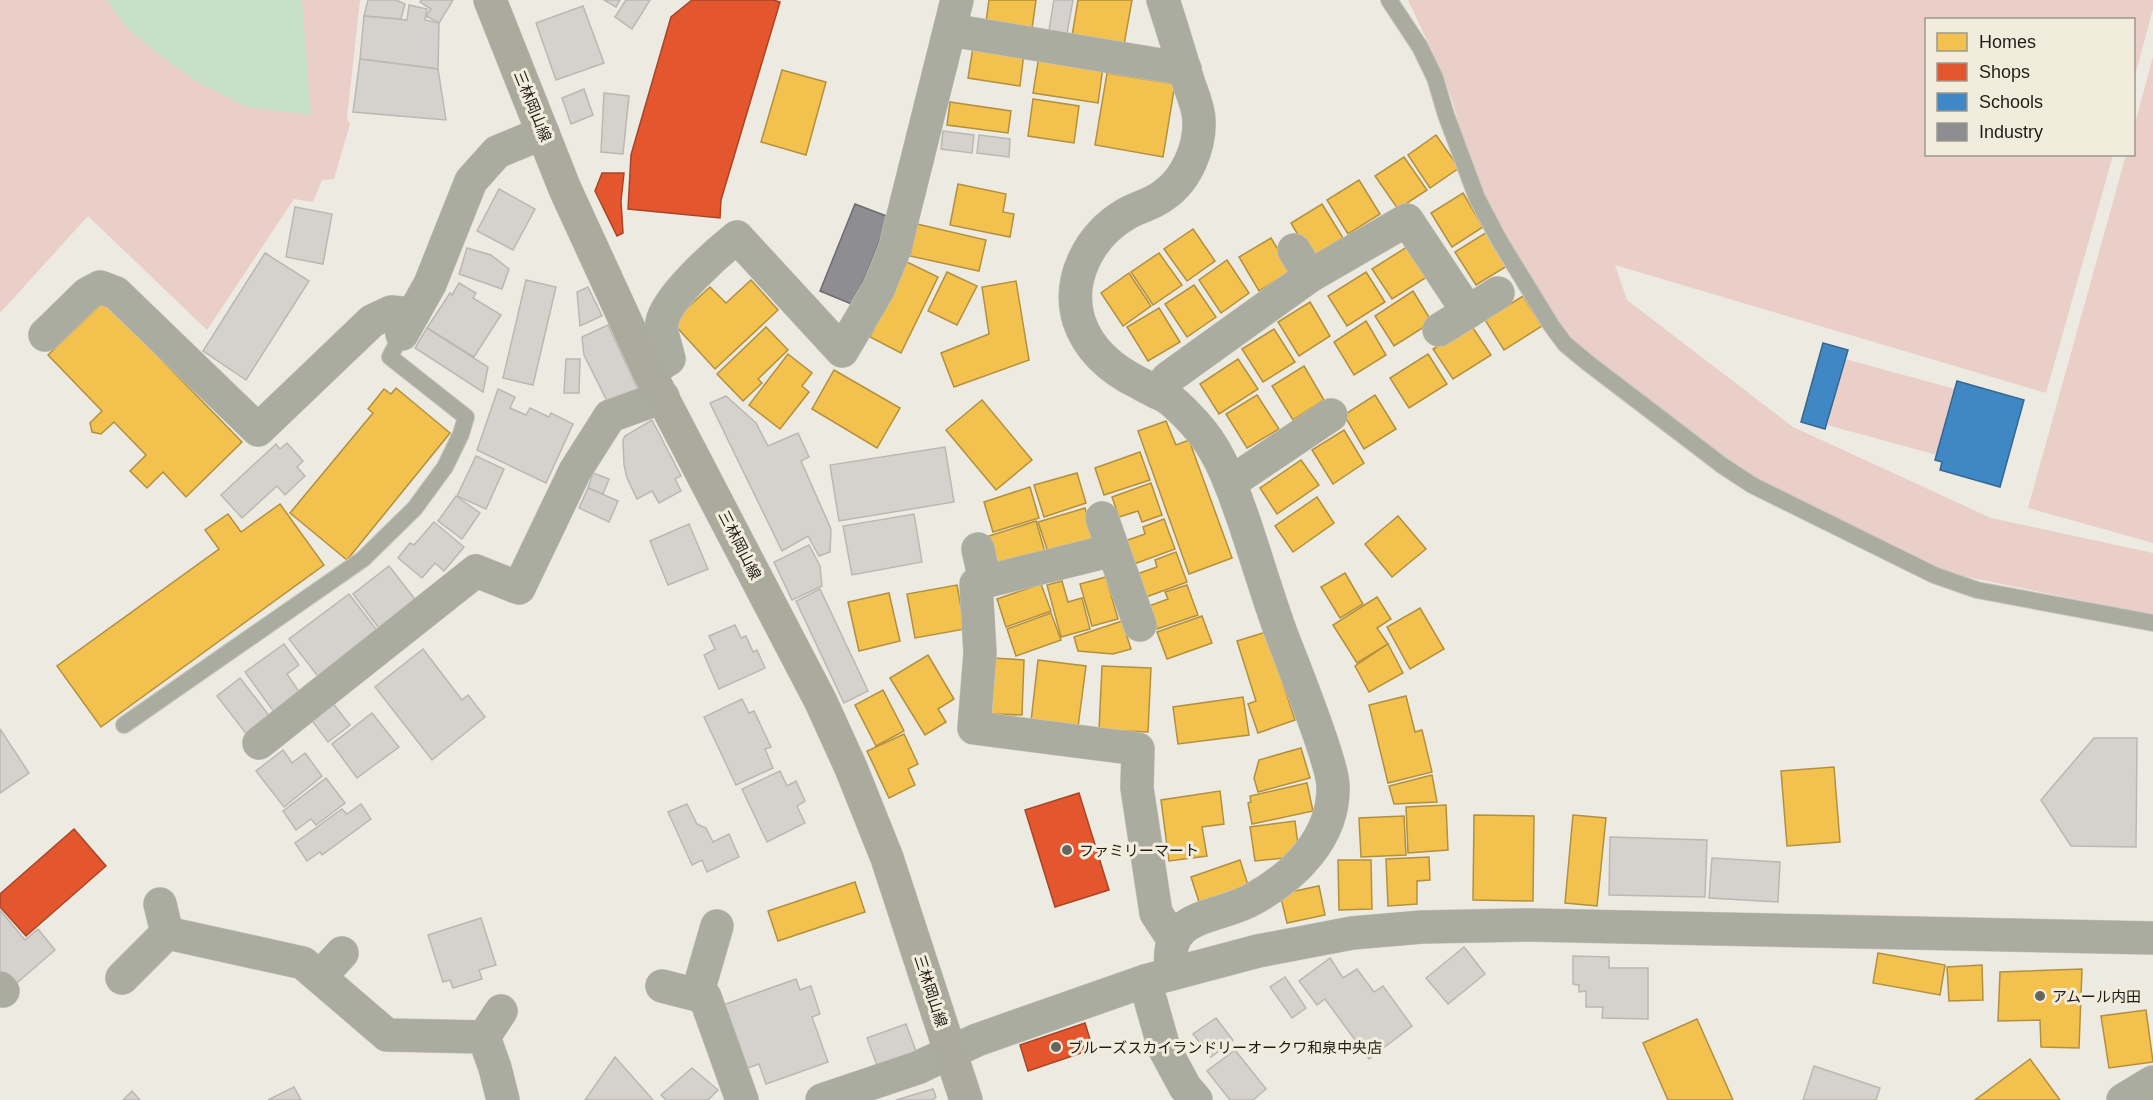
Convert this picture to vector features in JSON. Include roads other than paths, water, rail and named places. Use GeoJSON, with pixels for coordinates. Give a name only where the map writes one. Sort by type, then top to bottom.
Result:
{"type":"FeatureCollection","features":[{"type":"Feature","properties":{"kind":"main road","name":"三林岡山線"},"geometry":{"type":"LineString","coordinates":[[490,0],[565,189],[656,385],[821,702],[851,768],[887,858],[964,1099]]}},
{"type":"Feature","properties":{"kind":"street"},"geometry":{"type":"LineString","coordinates":[[1163,0],[1199,120],[1197,140],[1190,162],[1180,179],[1165,195],[1127,213],[1096,238],[1078,277],[1076,298],[1079,322],[1102,358],[1118,371],[1168,398],[1202,431],[1213,448],[1230,483],[1280,629],[1319,733],[1333,784],[1331,809],[1325,829],[1315,847],[1299,864],[1253,899],[1197,918],[1186,925],[1173,939],[1169,958],[1159,977],[1164,1048],[1185,1087],[1196,1100]]}},
{"type":"Feature","properties":{"kind":"street"},"geometry":{"type":"LineString","coordinates":[[259,743],[476,571],[519,588],[575,471],[610,416],[656,385],[669,359],[662,323],[671,304],[710,260],[737,237],[842,351],[878,290],[895,248],[954,15],[1185,69]]}},
{"type":"Feature","properties":{"kind":"street"},"geometry":{"type":"LineString","coordinates":[[45,335],[87,294],[100,287],[117,293],[258,430],[372,321],[391,312],[407,324],[430,284],[471,180],[497,152],[543,133]]}},
{"type":"Feature","properties":{"kind":"street"},"geometry":{"type":"LineString","coordinates":[[1156,392],[1168,378],[1302,263],[1407,220],[1468,312]]}},
{"type":"Feature","properties":{"kind":"street"},"geometry":{"type":"LineString","coordinates":[[1439,330],[1498,293]]}},
{"type":"Feature","properties":{"kind":"street"},"geometry":{"type":"LineString","coordinates":[[1230,483],[1331,415]]}},
{"type":"Feature","properties":{"kind":"street"},"geometry":{"type":"LineString","coordinates":[[1102,518],[1140,625]]}},
{"type":"Feature","properties":{"kind":"street"},"geometry":{"type":"LineString","coordinates":[[978,549],[985,581]]}},
{"type":"Feature","properties":{"kind":"street"},"geometry":{"type":"LineString","coordinates":[[1113,550],[975,584],[980,653],[974,728],[1138,749],[1137,788],[1156,913],[1173,939]]}},
{"type":"Feature","properties":{"kind":"street"},"geometry":{"type":"LineString","coordinates":[[122,978],[163,919],[303,963],[387,1035],[493,1024],[495,1068],[503,1100]]}},
{"type":"Feature","properties":{"kind":"street"},"geometry":{"type":"LineString","coordinates":[[822,1100],[917,1068],[977,1040],[1159,977],[1258,951],[1352,933],[1422,927],[1530,925],[2153,938]]}},
{"type":"Feature","properties":{"kind":"street"},"geometry":{"type":"LineString","coordinates":[[697,995],[717,926]]}},
{"type":"Feature","properties":{"kind":"street"},"geometry":{"type":"LineString","coordinates":[[320,977],[342,953]]}},
{"type":"Feature","properties":{"kind":"street"},"geometry":{"type":"LineString","coordinates":[[662,986],[705,997],[742,1100]]}},
{"type":"Feature","properties":{"kind":"street"},"geometry":{"type":"LineString","coordinates":[[2123,1100],[2153,1082]]}},
{"type":"Feature","properties":{"kind":"lane"},"geometry":{"type":"LineString","coordinates":[[1389,0],[1420,46],[1436,78],[1446,115],[1477,198],[1499,240],[1551,326],[1565,344],[1588,363],[1714,459],[1752,485],[1934,575],[1977,590],[2153,623]]}},
{"type":"Feature","properties":{"kind":"lane"},"geometry":{"type":"LineString","coordinates":[[124,725],[363,559],[415,508],[445,467],[461,434],[466,417],[390,357],[407,324]]}},
{"type":"Feature","properties":{"kind":"place","name":"ファミリーマート"},"geometry":{"type":"Point","coordinates":[1067,850]}},
{"type":"Feature","properties":{"kind":"place","name":"アムール内田"},"geometry":{"type":"Point","coordinates":[2040,996]}},
{"type":"Feature","properties":{"kind":"place","name":"ブルーズスカイランドリーオークワ和泉中央店"},"geometry":{"type":"Point","coordinates":[1056,1047]}}]}
